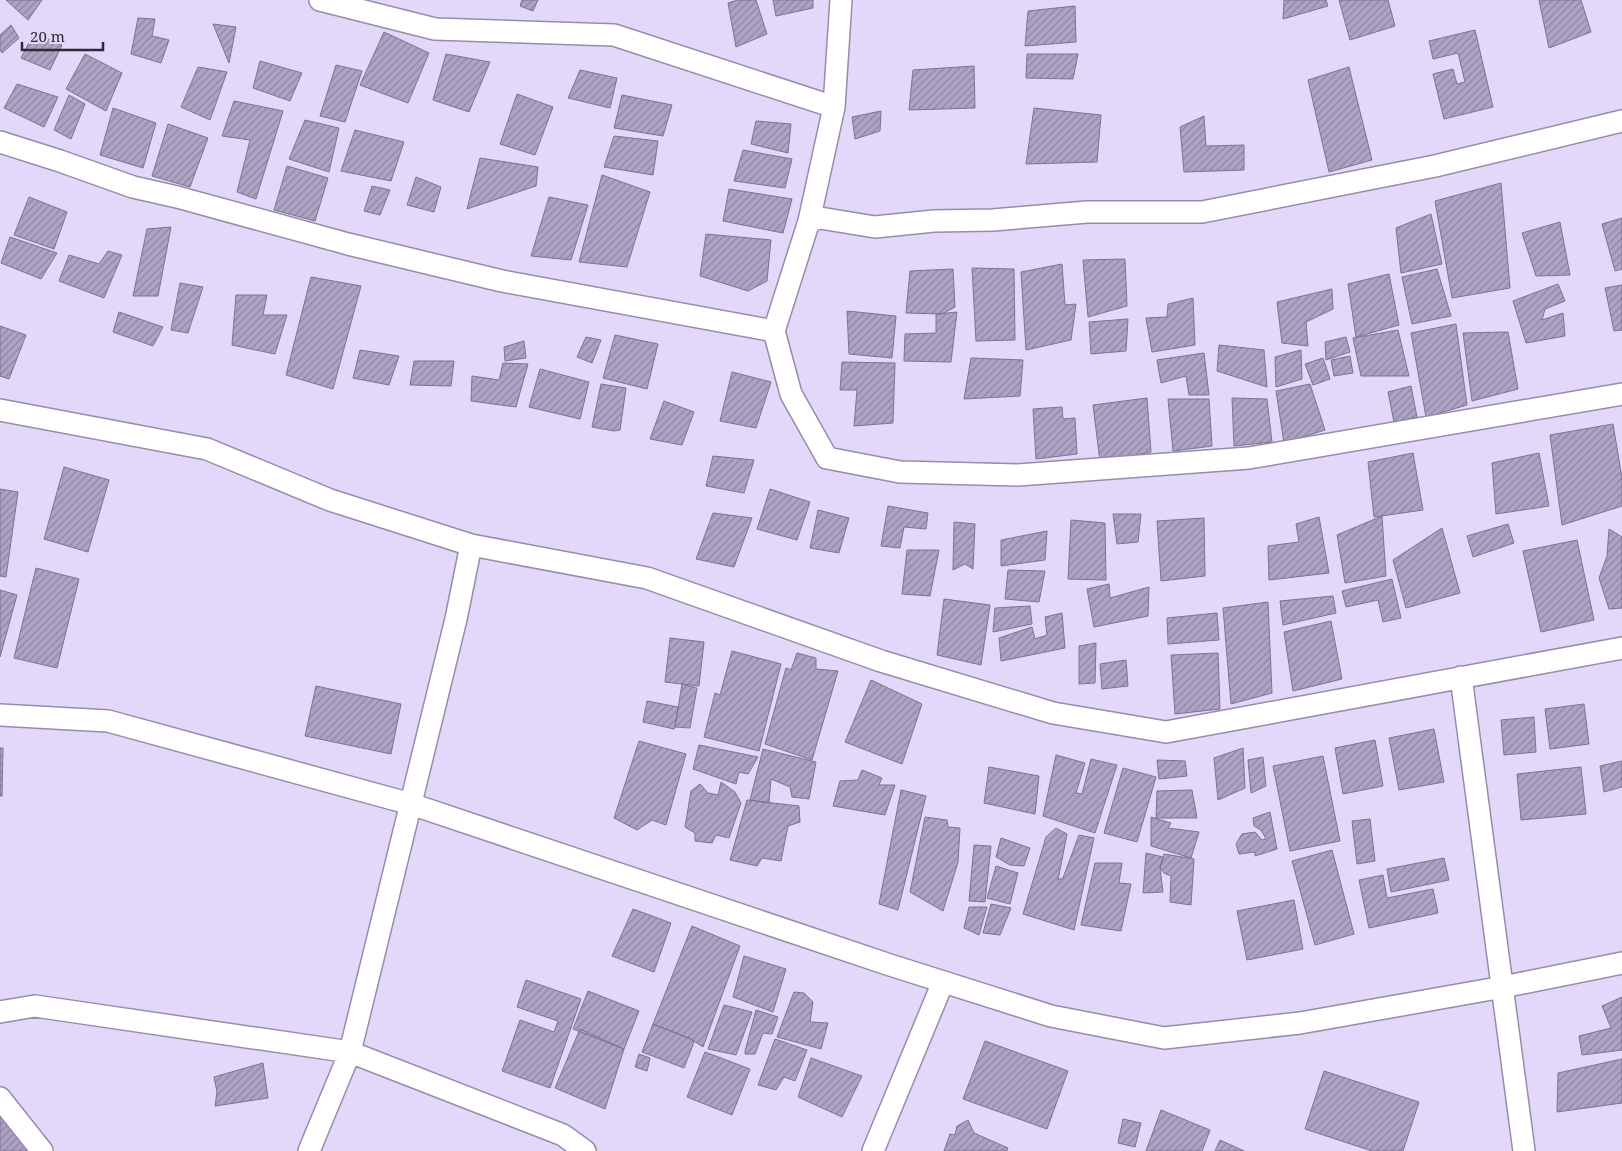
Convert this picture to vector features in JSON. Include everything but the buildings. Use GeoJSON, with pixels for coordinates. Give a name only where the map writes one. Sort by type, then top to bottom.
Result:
{"type":"FeatureCollection","features":[{"type":"Feature","properties":{"kind":"street"},"geometry":{"type":"LineString","coordinates":[[320,0],[435,29],[614,35],[834,107]]}},
{"type":"Feature","properties":{"kind":"street"},"geometry":{"type":"LineString","coordinates":[[840,0],[834,107],[809,221],[774,331],[791,394],[828,458],[900,472],[1018,474],[1249,458],[1622,394]]}},
{"type":"Feature","properties":{"kind":"street"},"geometry":{"type":"LineString","coordinates":[[809,221],[820,218],[875,227],[1086,212],[1202,212],[1435,166],[1622,121]]}},
{"type":"Feature","properties":{"kind":"street"},"geometry":{"type":"LineString","coordinates":[[0,142],[60,161],[133,188],[177,197],[348,244],[502,281],[774,331]]}},
{"type":"Feature","properties":{"kind":"street"},"geometry":{"type":"LineString","coordinates":[[0,410],[207,449],[330,500],[471,545],[648,578],[882,661],[1053,713],[1166,732],[1622,648]]}},
{"type":"Feature","properties":{"kind":"street"},"geometry":{"type":"LineString","coordinates":[[309,1151],[350,1052],[456,619],[471,545]]}},
{"type":"Feature","properties":{"kind":"street"},"geometry":{"type":"LineString","coordinates":[[1461,677],[1524,1151]]}},
{"type":"Feature","properties":{"kind":"street"},"geometry":{"type":"LineString","coordinates":[[0,715],[108,721],[411,804],[890,965],[1051,1016],[1164,1038],[1300,1023],[1503,987],[1622,963]]}},
{"type":"Feature","properties":{"kind":"street"},"geometry":{"type":"LineString","coordinates":[[872,1151],[943,982]]}},
{"type":"Feature","properties":{"kind":"street"},"geometry":{"type":"LineString","coordinates":[[0,1012],[35,1006],[350,1052],[563,1135],[585,1151]]}},
{"type":"Feature","properties":{"kind":"street"},"geometry":{"type":"LineString","coordinates":[[0,1098],[42,1151]]}}]}
